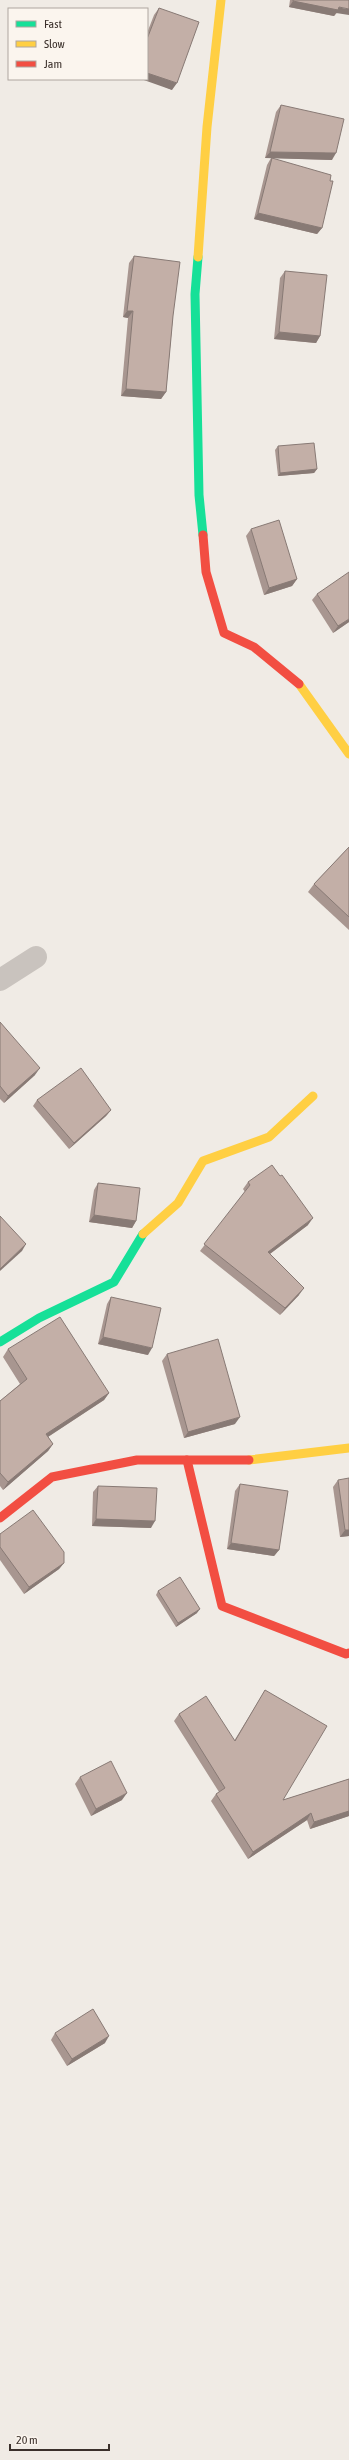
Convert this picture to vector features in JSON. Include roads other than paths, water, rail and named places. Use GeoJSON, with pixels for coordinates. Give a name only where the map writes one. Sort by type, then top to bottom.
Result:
{"type":"FeatureCollection","features":[{"type":"Feature","properties":{"kind":"street"},"geometry":{"type":"LineString","coordinates":[[221,0],[207,127],[195,294],[199,495],[206,572],[224,633],[254,647],[296,679],[349,754]]}},
{"type":"Feature","properties":{"kind":"street"},"geometry":{"type":"LineString","coordinates":[[0,980],[36,957]]}},
{"type":"Feature","properties":{"kind":"street"},"geometry":{"type":"LineString","coordinates":[[0,1342],[39,1318],[114,1282],[141,1236],[178,1203],[203,1161],[269,1137],[313,1096]]}},
{"type":"Feature","properties":{"kind":"street"},"geometry":{"type":"LineString","coordinates":[[0,1518],[52,1477],[137,1460],[250,1460],[349,1448]]}},
{"type":"Feature","properties":{"kind":"street"},"geometry":{"type":"LineString","coordinates":[[187,1460],[222,1606],[346,1654],[349,1653]]}}]}
